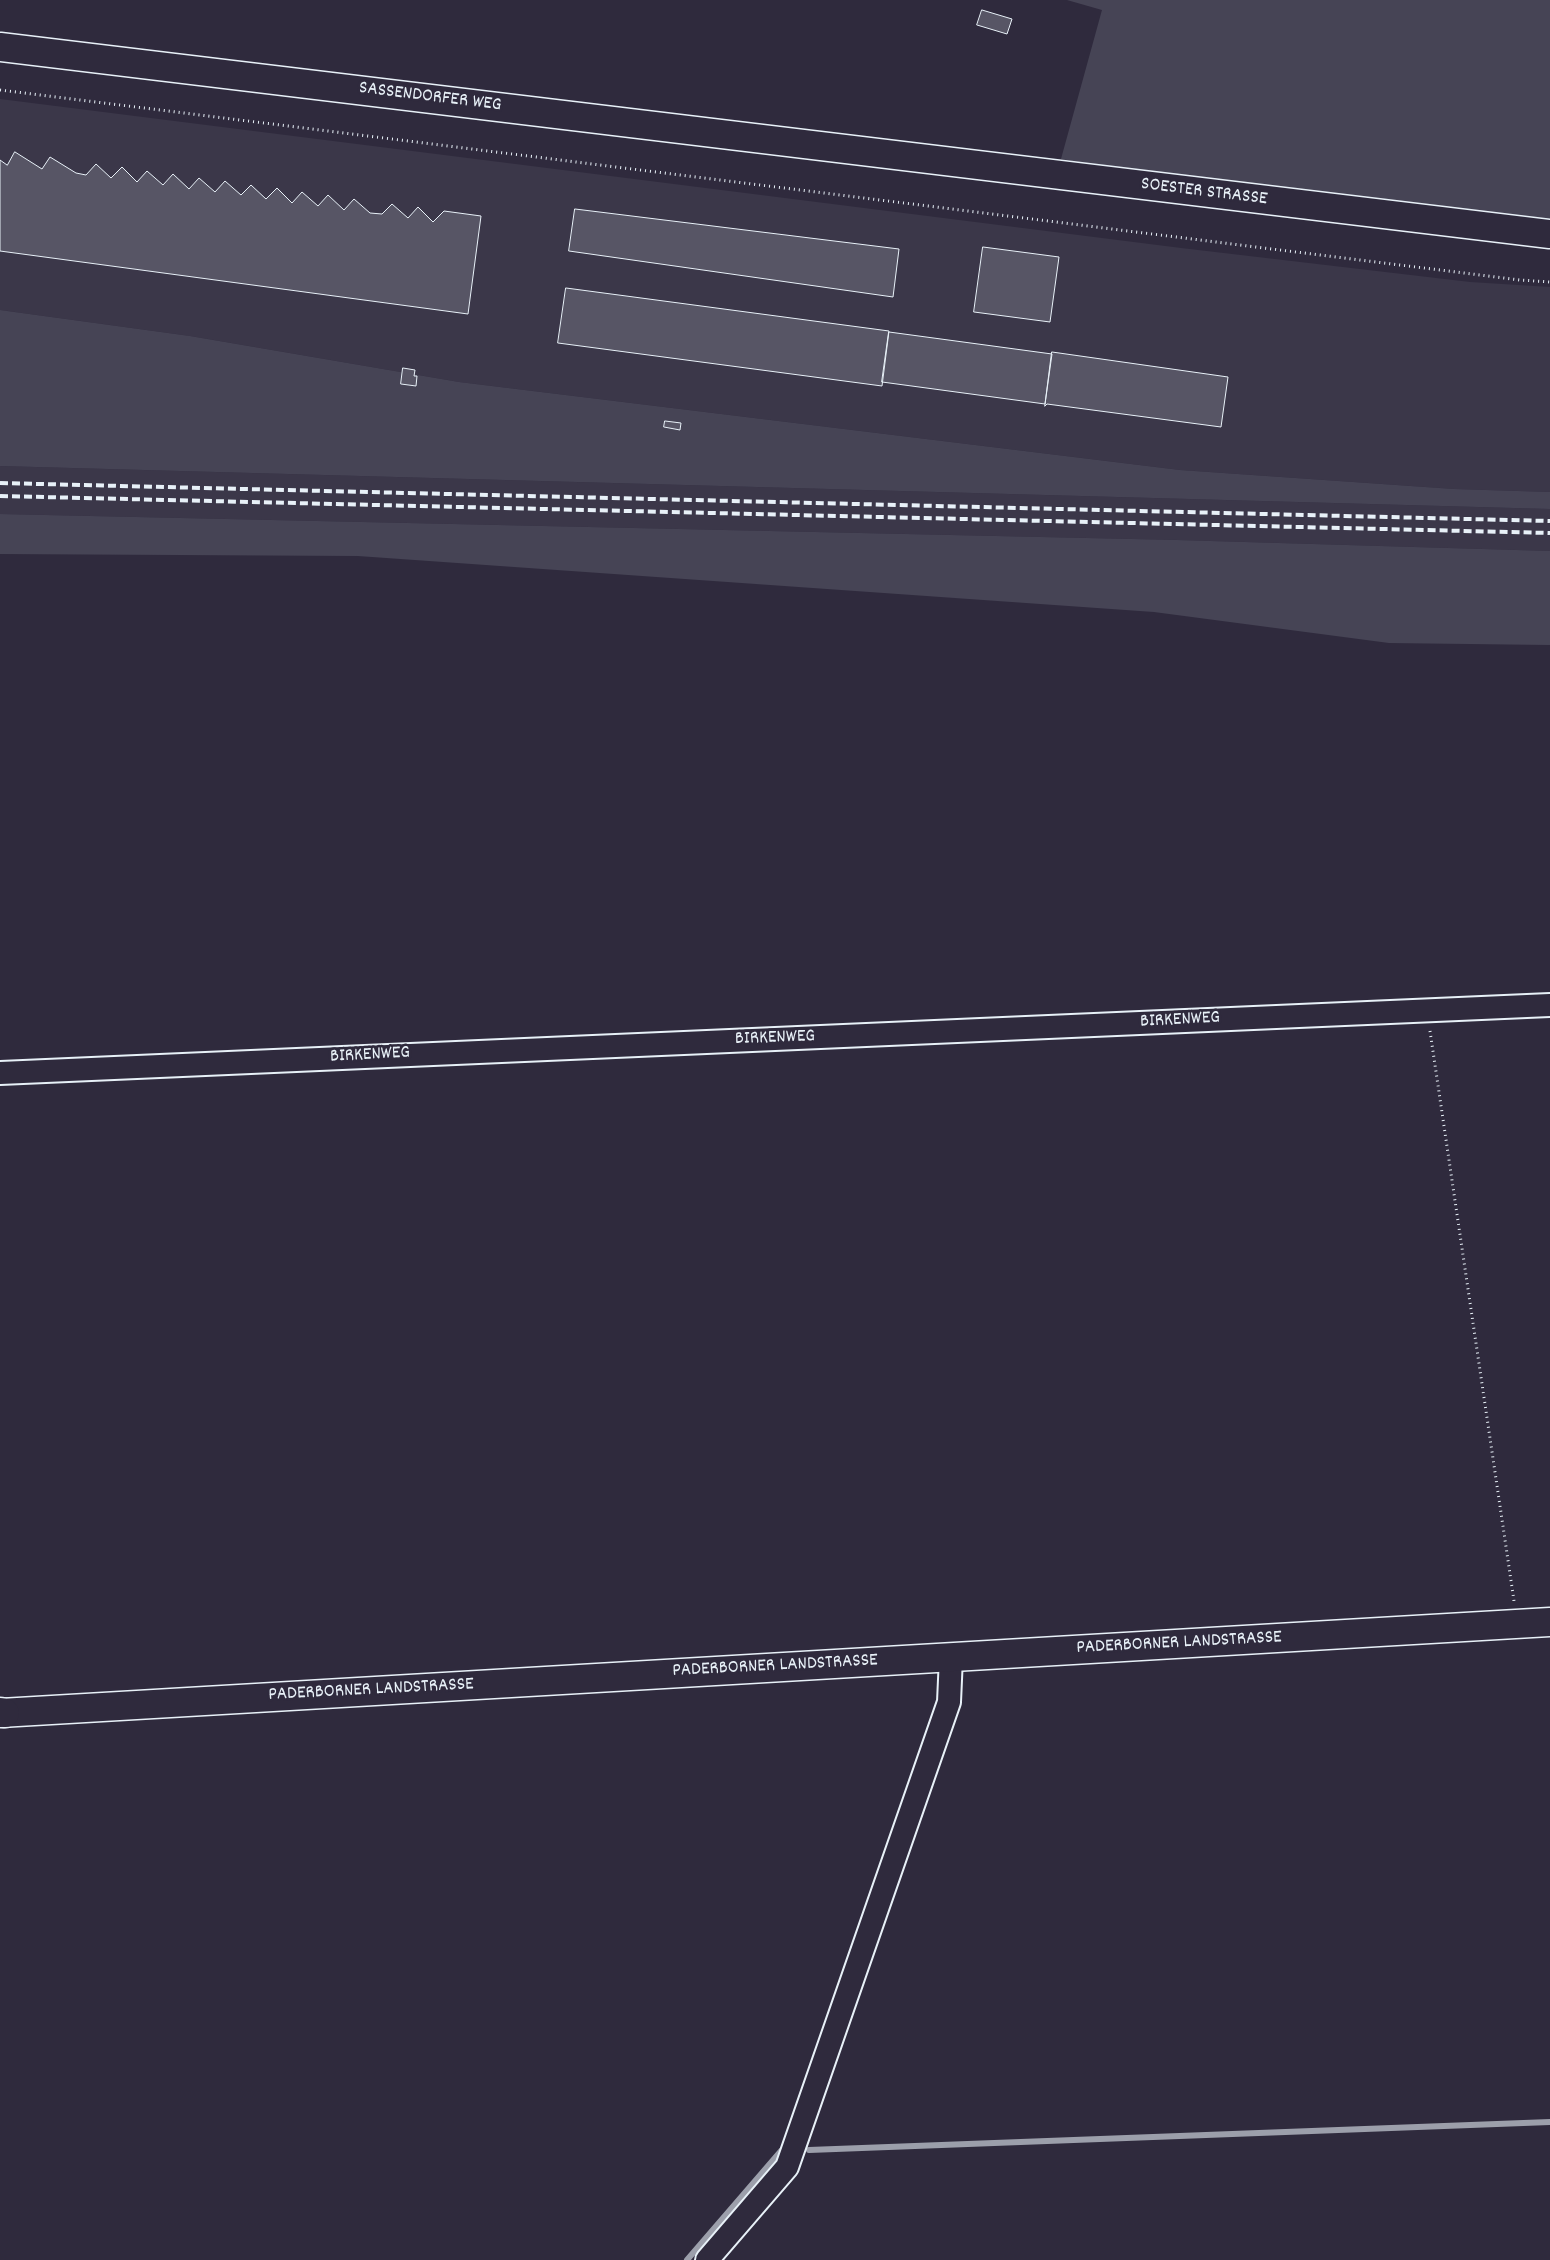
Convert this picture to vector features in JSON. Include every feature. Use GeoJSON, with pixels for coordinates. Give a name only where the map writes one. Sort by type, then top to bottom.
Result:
{"type":"FeatureCollection","features":[{"type":"Feature","properties":{"kind":"street","name":"SASSENDORFER WEG"},"geometry":{"type":"LineString","coordinates":[[0,47],[859,150]]}},
{"type":"Feature","properties":{"kind":"street","name":"SOESTER STRASSE"},"geometry":{"type":"LineString","coordinates":[[859,150],[1550,234]]}},
{"type":"Feature","properties":{"kind":"street","name":"BIRKENWEG"},"geometry":{"type":"LineString","coordinates":[[0,1073],[1550,1004]]}},
{"type":"Feature","properties":{"kind":"street","name":"PADERBORNER LANDSTRASSE"},"geometry":{"type":"LineString","coordinates":[[2,1712],[1550,1622]]}},
{"type":"Feature","properties":{"kind":"street"},"geometry":{"type":"LineString","coordinates":[[707,2260],[787,2167],[949,1702],[951,1657]]}},
{"type":"Feature","properties":{"kind":"path"},"geometry":{"type":"LineString","coordinates":[[0,90],[500,154],[1520,280],[1550,282]]}},
{"type":"Feature","properties":{"kind":"path"},"geometry":{"type":"LineString","coordinates":[[1427,1009],[1510,1572]]}},
{"type":"Feature","properties":{"kind":"shaded area"},"geometry":{"type":"Polygon","coordinates":[[[1067,0],[1550,0],[1550,221],[1193,181],[1061,159],[1102,10],[1067,0]]]}},
{"type":"Feature","properties":{"kind":"shaded area"},"geometry":{"type":"Polygon","coordinates":[[[0,99],[1181,248],[1470,282],[1550,287],[1550,492],[1454,489],[1180,470],[459,382],[190,336],[0,310],[0,99]]]}},
{"type":"Feature","properties":{"kind":"shaded area"},"geometry":{"type":"Polygon","coordinates":[[[0,310],[190,336],[459,382],[1180,470],[1454,489],[1550,492],[1550,509],[0,466],[0,310]]]}},
{"type":"Feature","properties":{"kind":"shaded area"},"geometry":{"type":"Polygon","coordinates":[[[0,466],[1550,509],[1550,551],[1177,540],[0,514],[0,466]]]}},
{"type":"Feature","properties":{"kind":"shaded area"},"geometry":{"type":"Polygon","coordinates":[[[0,514],[1177,540],[1550,551],[1550,645],[1389,643],[1154,612],[358,556],[0,554],[0,514]]]}},
{"type":"Feature","properties":{"kind":"building"},"geometry":{"type":"Polygon","coordinates":[[[982,10],[1012,19],[1007,34],[977,25],[982,10]]]}},
{"type":"Feature","properties":{"kind":"building"},"geometry":{"type":"Polygon","coordinates":[[[15,152],[42,169],[50,157],[76,173],[86,175],[96,164],[111,178],[122,167],[137,182],[147,171],[163,185],[173,174],[189,189],[199,178],[215,192],[225,181],[241,195],[251,185],[266,199],[277,188],[292,203],[302,192],[318,206],[328,195],[344,210],[354,199],[370,213],[382,214],[392,204],[408,218],[418,207],[433,222],[444,211],[481,216],[468,314],[0,251],[0,160],[7,165],[15,152]]]}},
{"type":"Feature","properties":{"kind":"building"},"geometry":{"type":"Polygon","coordinates":[[[575,209],[899,249],[893,297],[569,251],[575,209]]]}},
{"type":"Feature","properties":{"kind":"building"},"geometry":{"type":"Polygon","coordinates":[[[983,247],[1059,257],[1050,322],[974,312],[983,247]]]}},
{"type":"Feature","properties":{"kind":"building"},"geometry":{"type":"Polygon","coordinates":[[[566,288],[889,331],[882,386],[558,343],[566,288]]]}},
{"type":"Feature","properties":{"kind":"building"},"geometry":{"type":"Polygon","coordinates":[[[889,332],[1052,354],[1045,404],[882,382],[889,332]]]}},
{"type":"Feature","properties":{"kind":"building"},"geometry":{"type":"Polygon","coordinates":[[[1052,352],[1228,377],[1221,427],[1047,404],[1045,406],[1052,352]]]}},
{"type":"Feature","properties":{"kind":"building"},"geometry":{"type":"Polygon","coordinates":[[[403,368],[415,370],[414,376],[417,376],[416,386],[401,384],[403,368]]]}},
{"type":"Feature","properties":{"kind":"building"},"geometry":{"type":"Polygon","coordinates":[[[665,421],[681,423],[680,430],[664,427],[665,421]]]}},
{"type":"Feature","properties":{"kind":"waterway"},"geometry":{"type":"LineString","coordinates":[[809,2150],[1550,2122]]}},
{"type":"Feature","properties":{"kind":"waterway"},"geometry":{"type":"LineString","coordinates":[[687,2260],[781,2151]]}},
{"type":"Feature","properties":{"kind":"railway"},"geometry":{"type":"LineString","coordinates":[[0,483],[1550,521]]}},
{"type":"Feature","properties":{"kind":"railway"},"geometry":{"type":"LineString","coordinates":[[0,496],[1550,533]]}}]}
